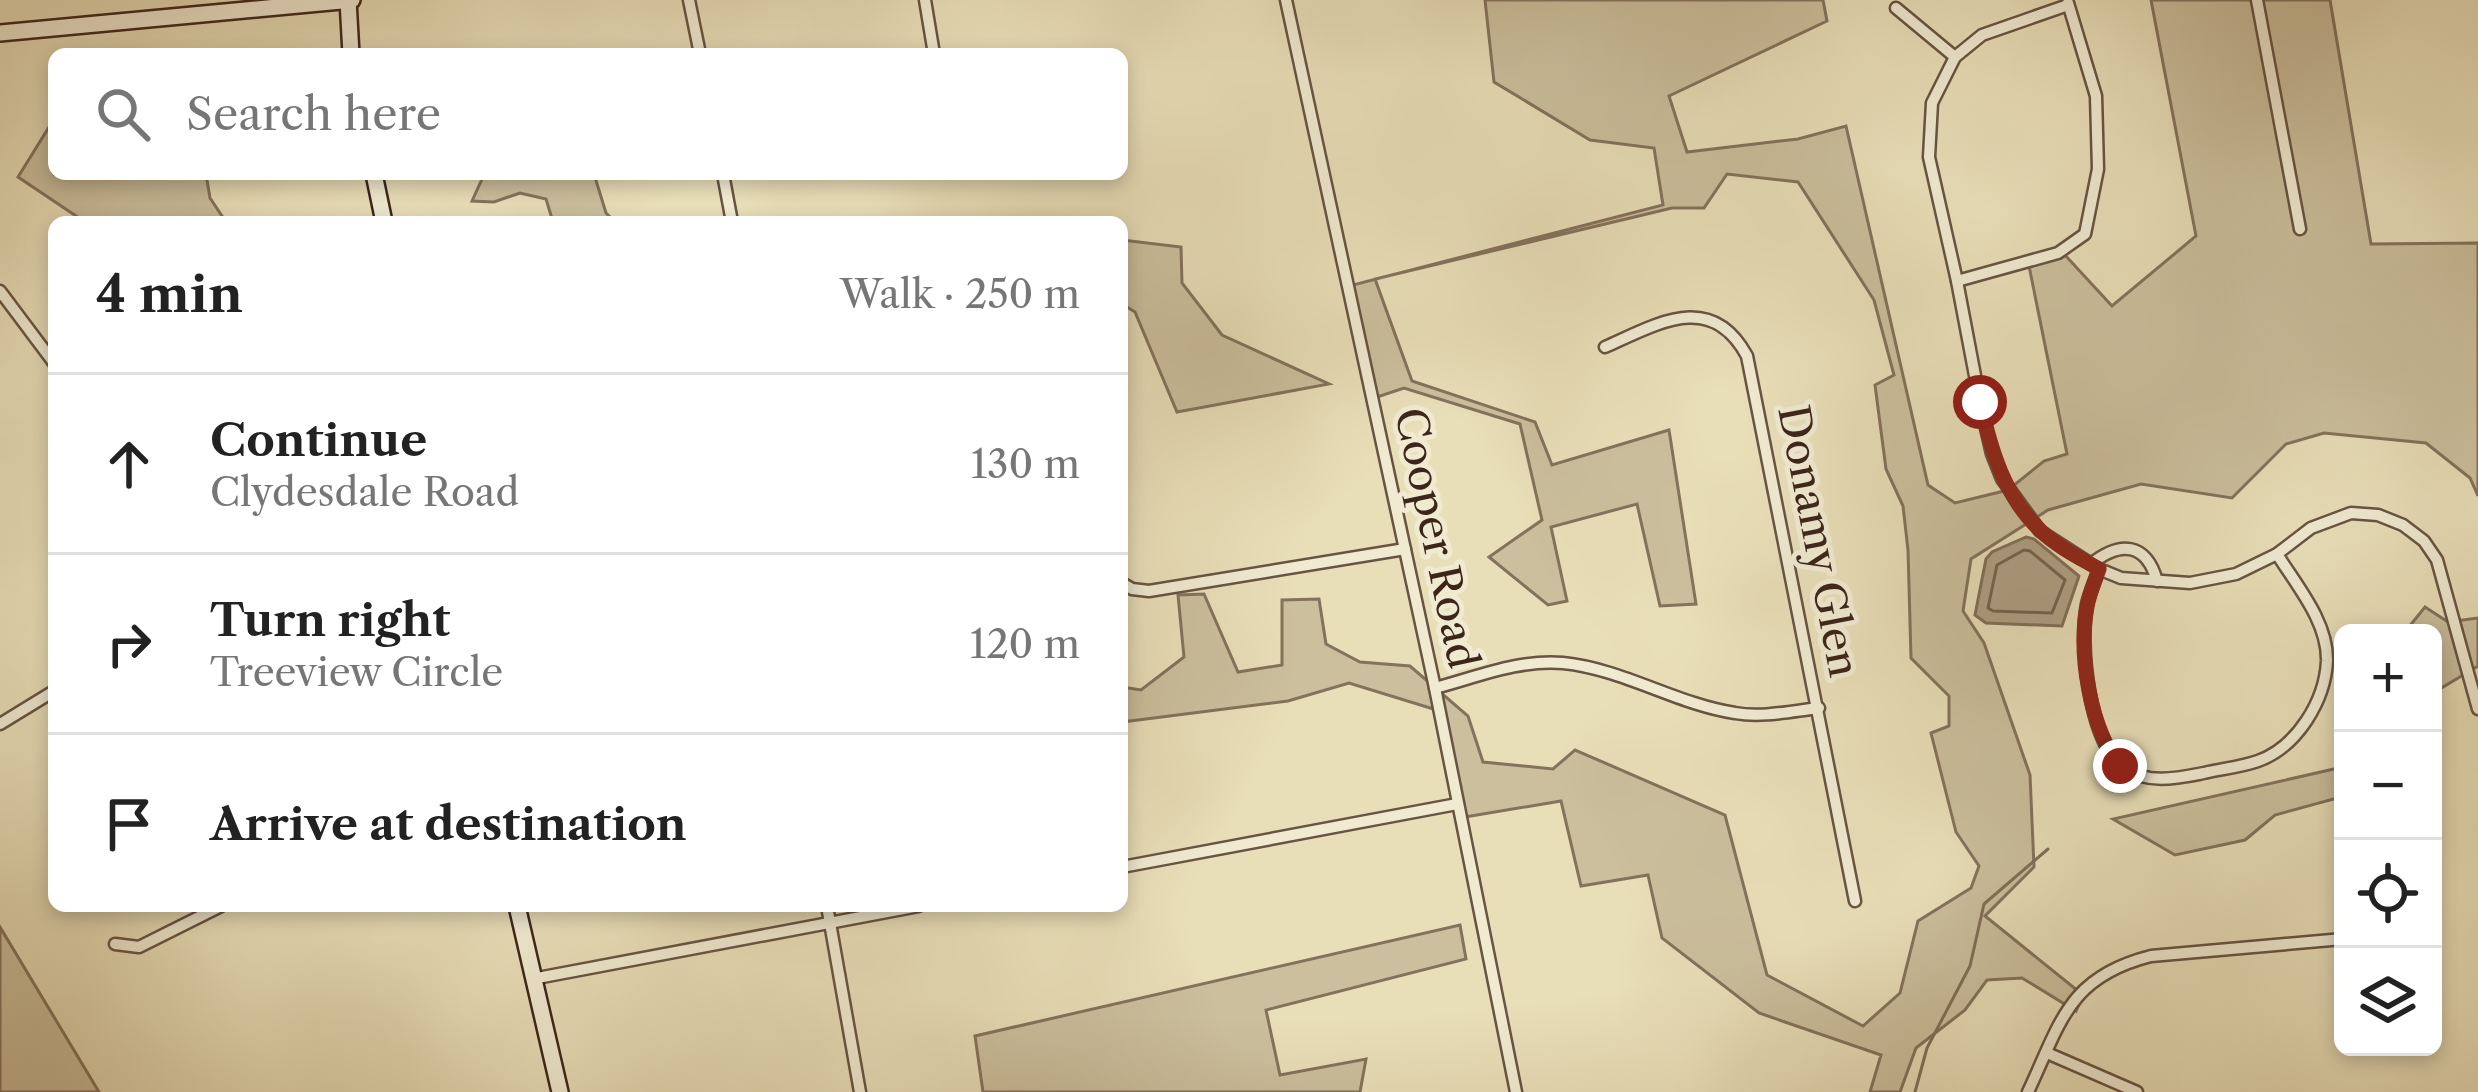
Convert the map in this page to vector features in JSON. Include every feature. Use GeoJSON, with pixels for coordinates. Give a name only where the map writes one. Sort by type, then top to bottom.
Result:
{"type":"FeatureCollection","features":[{"type":"Feature","properties":{"kind":"street"},"geometry":{"type":"LineString","coordinates":[[0,33],[350,0],[351,48]]}},
{"type":"Feature","properties":{"kind":"street"},"geometry":{"type":"LineString","coordinates":[[689,0],[699,48]]}},
{"type":"Feature","properties":{"kind":"street"},"geometry":{"type":"LineString","coordinates":[[925,0],[933,48]]}},
{"type":"Feature","properties":{"kind":"street","name":"Cooper Road"},"geometry":{"type":"LineString","coordinates":[[1286,0],[1435,688],[1516,1092]]}},
{"type":"Feature","properties":{"kind":"street"},"geometry":{"type":"LineString","coordinates":[[2257,0],[2300,229]]}},
{"type":"Feature","properties":{"kind":"street"},"geometry":{"type":"LineString","coordinates":[[1958,281],[2058,253],[2085,235],[2098,169],[2096,96],[2068,2],[1982,35],[1955,57],[1932,103],[1929,157],[1980,402],[2002,479],[2040,531],[2120,578],[2190,583],[2236,574],[2277,554],[2311,528],[2350,513],[2378,515],[2403,525],[2424,541],[2437,560],[2478,709]]}},
{"type":"Feature","properties":{"kind":"street"},"geometry":{"type":"LineString","coordinates":[[1896,8],[1955,57]]}},
{"type":"Feature","properties":{"kind":"street"},"geometry":{"type":"LineString","coordinates":[[375,180],[383,216]]}},
{"type":"Feature","properties":{"kind":"street"},"geometry":{"type":"LineString","coordinates":[[723,180],[731,216]]}},
{"type":"Feature","properties":{"kind":"street"},"geometry":{"type":"LineString","coordinates":[[0,290],[48,355]]}},
{"type":"Feature","properties":{"kind":"street","name":"Donamy Glen"},"geometry":{"type":"LineString","coordinates":[[1605,347],[1674,318],[1695,317],[1726,329],[1744,350],[1752,369],[1856,902]]}},
{"type":"Feature","properties":{"kind":"street"},"geometry":{"type":"LineString","coordinates":[[1128,588],[1149,591],[1405,548]]}},
{"type":"Feature","properties":{"kind":"street"},"geometry":{"type":"LineString","coordinates":[[2157,581],[2143,554],[2131,549],[2117,549],[2095,567],[2084,650],[2093,707],[2108,751],[2120,766],[2151,779],[2259,761],[2276,752],[2311,715],[2327,659],[2321,626],[2277,554]]}},
{"type":"Feature","properties":{"kind":"street"},"geometry":{"type":"LineString","coordinates":[[1435,688],[1528,662],[1563,663],[1739,715],[1819,708]]}},
{"type":"Feature","properties":{"kind":"street"},"geometry":{"type":"LineString","coordinates":[[0,724],[48,695]]}},
{"type":"Feature","properties":{"kind":"street"},"geometry":{"type":"LineString","coordinates":[[1128,866],[1457,804]]}},
{"type":"Feature","properties":{"kind":"street"},"geometry":{"type":"LineString","coordinates":[[115,944],[139,947],[208,912]]}},
{"type":"Feature","properties":{"kind":"street"},"geometry":{"type":"LineString","coordinates":[[518,912],[560,1092]]}},
{"type":"Feature","properties":{"kind":"street"},"geometry":{"type":"LineString","coordinates":[[828,912],[860,1092]]}},
{"type":"Feature","properties":{"kind":"street"},"geometry":{"type":"LineString","coordinates":[[532,979],[888,912]]}},
{"type":"Feature","properties":{"kind":"street"},"geometry":{"type":"LineString","coordinates":[[2028,1092],[2077,996],[2099,975],[2122,963],[2151,956],[2334,940]]}},
{"type":"Feature","properties":{"kind":"street"},"geometry":{"type":"LineString","coordinates":[[2047,1053],[2137,1092]]}},
{"type":"Feature","properties":{"kind":"shaded area"},"geometry":{"type":"Polygon","coordinates":[[[1485,0],[1823,0],[1827,21],[1669,96],[1687,152],[1798,139],[1846,126],[1928,485],[1955,503],[2008,490],[2044,461],[2067,454],[2029,266],[2064,254],[2112,306],[2196,236],[2151,0],[2330,0],[2371,244],[2478,243],[2478,496],[2470,478],[2426,443],[2324,433],[2286,444],[2232,498],[2141,484],[2048,510],[1971,559],[1963,611],[1984,643],[2030,775],[2034,867],[1985,916],[2083,995],[2076,1011],[2022,978],[1987,980],[1965,1010],[1916,1048],[1900,1092],[1870,1092],[1881,1055],[1759,1013],[1662,938],[1648,875],[1581,886],[1561,801],[1459,818],[1440,711],[1349,683],[1288,701],[1128,721],[1128,688],[1141,690],[1184,657],[1178,595],[1204,594],[1238,672],[1282,665],[1282,600],[1319,599],[1326,644],[1360,662],[1410,666],[1468,716],[1483,762],[1553,769],[1575,750],[1725,815],[1767,975],[1863,1026],[1900,993],[1918,921],[1971,888],[1979,866],[1956,832],[1931,733],[1949,726],[1949,696],[1911,658],[1903,506],[1886,469],[1875,385],[1894,375],[1874,300],[1798,182],[1727,174],[1704,208],[1672,208],[1389,276],[1663,205],[1654,148],[1590,140],[1494,82],[1485,0]]]}},
{"type":"Feature","properties":{"kind":"shaded area"},"geometry":{"type":"Polygon","coordinates":[[[48,129],[48,180],[207,180],[210,198],[222,216],[76,216],[18,177],[48,129]]]}},
{"type":"Feature","properties":{"kind":"shaded area"},"geometry":{"type":"Polygon","coordinates":[[[482,180],[596,180],[609,216],[551,216],[546,199],[520,193],[494,202],[472,201],[482,180]]]}},
{"type":"Feature","properties":{"kind":"shaded area"},"geometry":{"type":"Polygon","coordinates":[[[1128,241],[1181,247],[1182,283],[1222,335],[1329,384],[1177,412],[1135,312],[1128,308],[1128,241]]]}},
{"type":"Feature","properties":{"kind":"shaded area"},"geometry":{"type":"Polygon","coordinates":[[[1375,279],[1412,381],[1535,422],[1552,465],[1669,430],[1696,604],[1660,606],[1637,504],[1551,527],[1567,601],[1548,605],[1489,557],[1542,520],[1520,424],[1404,388],[1371,399],[1345,287],[1375,279]]]}},
{"type":"Feature","properties":{"kind":"shaded area"},"geometry":{"type":"Polygon","coordinates":[[[2425,607],[2448,622],[2478,618],[2478,666],[2442,688],[2442,624],[2411,624],[2425,607]]]}},
{"type":"Feature","properties":{"kind":"shaded area"},"geometry":{"type":"Polygon","coordinates":[[[2334,769],[2334,799],[2275,815],[2245,840],[2175,855],[2113,819],[2334,769]]]}},
{"type":"Feature","properties":{"kind":"shaded area"},"geometry":{"type":"Polygon","coordinates":[[[1460,925],[1466,959],[1266,1010],[1280,1075],[1366,1059],[1360,1092],[983,1092],[975,1036],[1460,925]]]}},
{"type":"Feature","properties":{"kind":"shaded area"},"geometry":{"type":"Polygon","coordinates":[[[0,927],[99,1092],[0,1092],[0,927]]]}},
{"type":"Feature","properties":{"kind":"water"},"geometry":{"type":"Polygon","coordinates":[[[2026,537],[2079,576],[2062,626],[1986,623],[1975,615],[1986,559],[2026,537]]]}},
{"type":"Feature","properties":{"kind":"waterway"},"geometry":{"type":"LineString","coordinates":[[1915,1092],[1927,1048],[1970,966],[1984,904],[2048,849]]}},
{"type":"Feature","properties":{"kind":"route"},"geometry":{"type":"LineString","coordinates":[[1980,402],[2002,479],[2040,531],[2099,569],[2087,605],[2084,650],[2093,707],[2108,751],[2120,766]]}}]}
